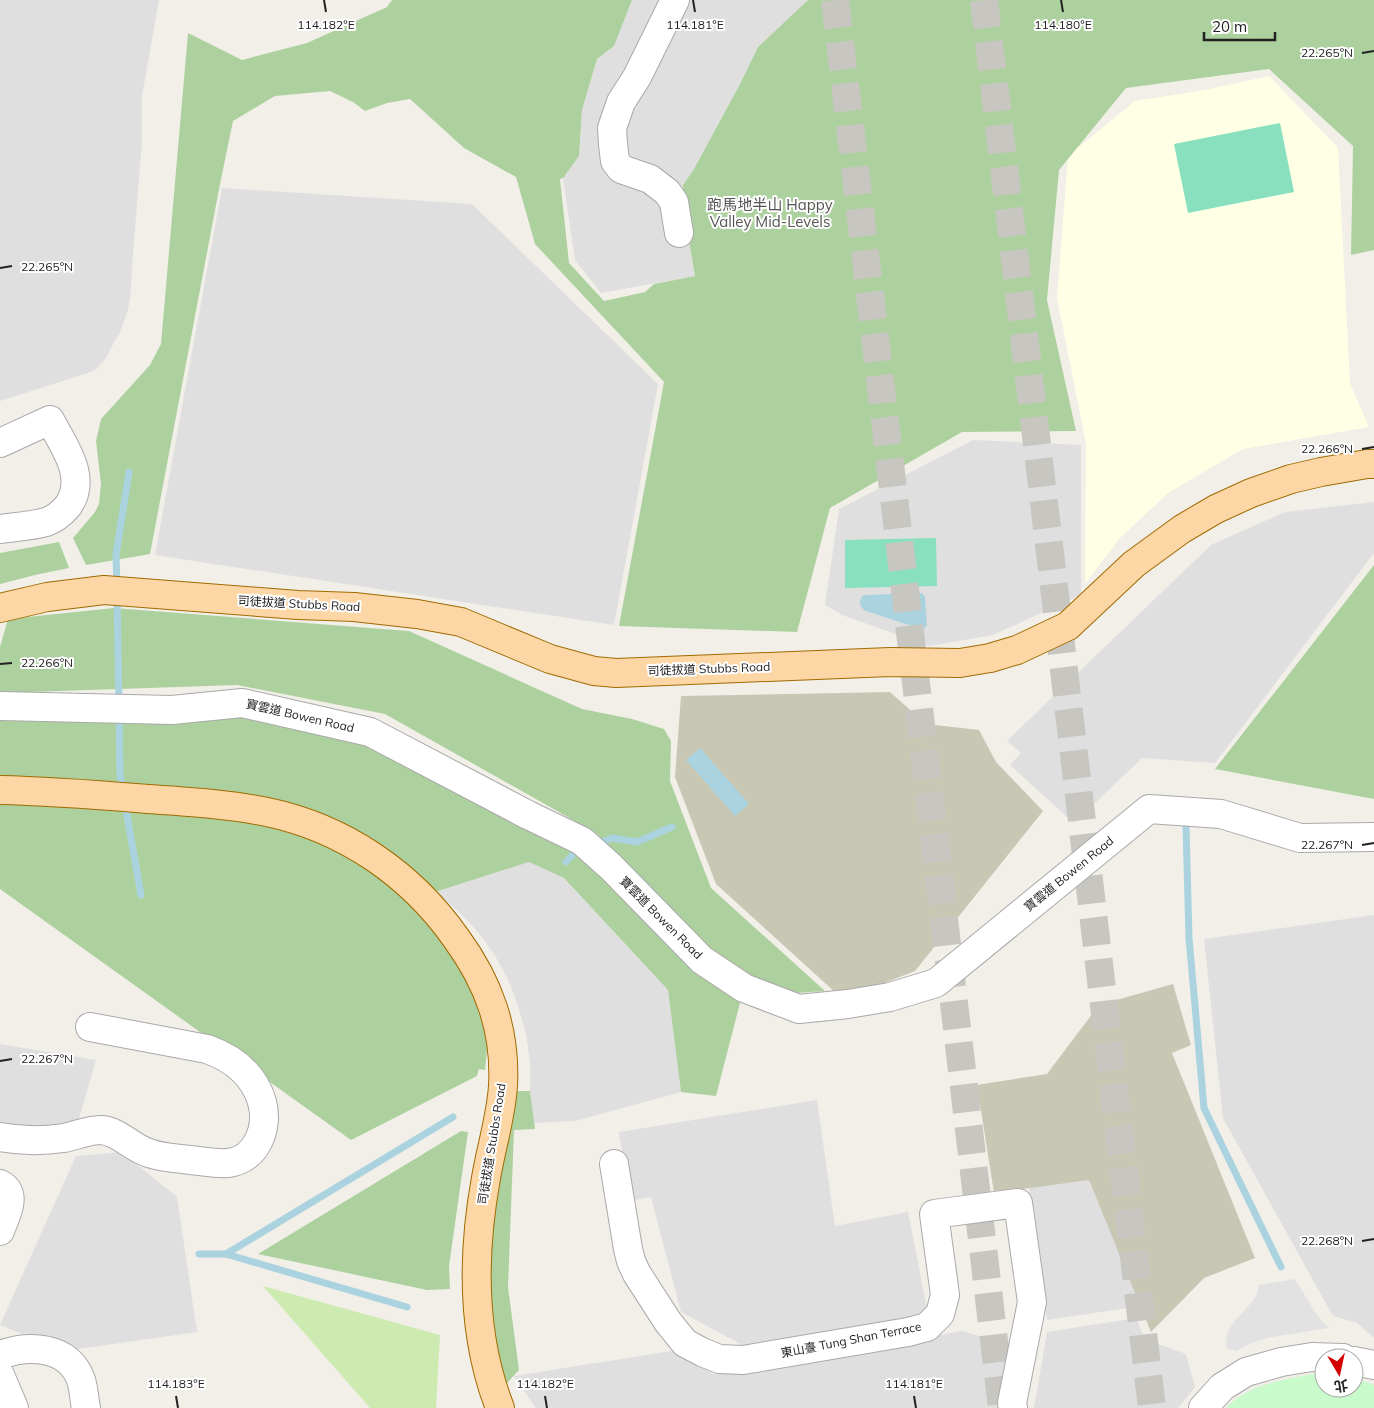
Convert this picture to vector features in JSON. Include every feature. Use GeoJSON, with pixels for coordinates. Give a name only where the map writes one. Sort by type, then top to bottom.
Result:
{"type":"FeatureCollection","features":[{"type":"Feature","properties":{"kind":"main road","name":"司徒拔道 Stubbs Road"},"geometry":{"type":"LineString","coordinates":[[0,608],[47,597],[117,591],[298,605],[354,607],[417,614],[461,622],[550,659],[594,671],[616,673],[890,662],[960,663],[990,658],[1017,650],[1068,626],[1134,564],[1182,529],[1216,509],[1251,492],[1291,479],[1321,472],[1374,464]]}},
{"type":"Feature","properties":{"kind":"main road","name":"司徒拔道 Stubbs Road"},"geometry":{"type":"LineString","coordinates":[[0,790],[140,798],[218,805],[266,812],[306,822],[344,839],[383,863],[421,894],[452,931],[485,986],[496,1016],[501,1037],[503,1060],[502,1100],[482,1199],[477,1243],[476,1278],[476,1300],[482,1344],[493,1391],[500,1408]]}},
{"type":"Feature","properties":{"kind":"street"},"geometry":{"type":"LineString","coordinates":[[675,0],[637,77],[621,102],[612,128],[615,161],[621,169],[650,179],[667,192],[674,202],[679,233]]}},
{"type":"Feature","properties":{"kind":"street"},"geometry":{"type":"LineString","coordinates":[[0,443],[50,420],[75,468],[76,479],[75,491],[71,501],[56,517],[46,522],[0,529]]}},
{"type":"Feature","properties":{"kind":"street","name":"寶雲道 Bowen Road"},"geometry":{"type":"LineString","coordinates":[[0,706],[172,710],[236,702],[370,732],[582,841],[611,867],[702,960],[744,988],[799,1008],[848,1004],[890,997],[936,983],[1149,809],[1221,814],[1300,838],[1374,837]]}},
{"type":"Feature","properties":{"kind":"street"},"geometry":{"type":"LineString","coordinates":[[0,1137],[46,1140],[100,1130],[118,1135],[148,1153],[162,1157],[218,1163],[229,1163],[239,1160],[254,1150],[264,1127],[262,1100],[249,1076],[237,1064],[223,1055],[207,1049],[90,1026]]}},
{"type":"Feature","properties":{"kind":"street","name":"東山臺 Tung Shan Terrace"},"geometry":{"type":"LineString","coordinates":[[614,1164],[628,1249],[631,1261],[638,1274],[668,1322],[685,1343],[719,1359],[743,1360],[908,1332],[927,1326],[940,1314],[945,1295],[934,1214],[1018,1203],[1032,1302],[1012,1403],[1013,1408]]}},
{"type":"Feature","properties":{"kind":"street"},"geometry":{"type":"LineString","coordinates":[[0,1184],[8,1190],[10,1201],[0,1232]]}},
{"type":"Feature","properties":{"kind":"street"},"geometry":{"type":"LineString","coordinates":[[0,1355],[14,1350],[34,1348],[62,1356],[73,1366],[81,1380],[86,1408]]}},
{"type":"Feature","properties":{"kind":"street"},"geometry":{"type":"LineString","coordinates":[[1203,1408],[1222,1387],[1246,1372],[1281,1362],[1314,1357]]}},
{"type":"Feature","properties":{"kind":"street"},"geometry":{"type":"LineString","coordinates":[[0,1375],[14,1408]]}},
{"type":"Feature","properties":{"kind":"shaded area"},"geometry":{"type":"Polygon","coordinates":[[[0,0],[159,0],[142,96],[142,140],[131,290],[128,310],[121,330],[105,359],[94,371],[0,401],[0,0]]]}},
{"type":"Feature","properties":{"kind":"shaded area"},"geometry":{"type":"Polygon","coordinates":[[[632,0],[808,0],[758,47],[694,169],[683,185],[685,217],[695,276],[601,293],[575,260],[563,178],[579,156],[582,110],[597,59],[614,46],[632,0]]]}},
{"type":"Feature","properties":{"kind":"shaded area"},"geometry":{"type":"Polygon","coordinates":[[[1269,76],[1338,148],[1350,384],[1369,427],[1243,449],[1168,493],[1120,538],[1085,584],[1086,443],[1057,298],[1068,156],[1135,101],[1205,90],[1269,76]]]}},
{"type":"Feature","properties":{"kind":"shaded area"},"geometry":{"type":"Polygon","coordinates":[[[222,188],[472,204],[658,384],[614,625],[155,555],[222,188]]]}},
{"type":"Feature","properties":{"kind":"shaded area"},"geometry":{"type":"Polygon","coordinates":[[[973,440],[1081,445],[1081,595],[993,635],[929,646],[842,615],[825,605],[839,509],[973,440]]]}},
{"type":"Feature","properties":{"kind":"shaded area"},"geometry":{"type":"Polygon","coordinates":[[[1374,502],[1374,553],[1215,763],[1142,758],[1074,823],[1010,765],[1021,753],[1007,741],[1211,545],[1285,512],[1374,502]]]}},
{"type":"Feature","properties":{"kind":"shaded area"},"geometry":{"type":"Polygon","coordinates":[[[890,692],[926,724],[979,730],[996,762],[1043,811],[915,971],[871,988],[836,993],[716,884],[675,777],[681,696],[890,692]]]}},
{"type":"Feature","properties":{"kind":"shaded area"},"geometry":{"type":"Polygon","coordinates":[[[529,862],[564,878],[668,990],[681,1092],[575,1121],[534,1123],[526,1034],[508,979],[494,954],[477,931],[457,910],[435,892],[529,862]]]}},
{"type":"Feature","properties":{"kind":"shaded area"},"geometry":{"type":"Polygon","coordinates":[[[1374,915],[1374,1338],[1357,1323],[1333,1316],[1223,1118],[1204,939],[1374,915]]]}},
{"type":"Feature","properties":{"kind":"shaded area"},"geometry":{"type":"Polygon","coordinates":[[[1173,984],[1191,1045],[1172,1053],[1255,1258],[1204,1278],[1151,1332],[1089,1180],[994,1193],[977,1085],[1047,1074],[1099,1005],[1173,984]]]}},
{"type":"Feature","properties":{"kind":"shaded area"},"geometry":{"type":"Polygon","coordinates":[[[0,1044],[96,1060],[76,1129],[0,1126],[0,1044]]]}},
{"type":"Feature","properties":{"kind":"shaded area"},"geometry":{"type":"Polygon","coordinates":[[[817,1100],[835,1226],[908,1212],[928,1314],[746,1347],[681,1312],[651,1197],[629,1201],[619,1132],[817,1100]]]}},
{"type":"Feature","properties":{"kind":"shaded area"},"geometry":{"type":"Polygon","coordinates":[[[121,1152],[177,1197],[197,1332],[64,1351],[0,1325],[76,1156],[121,1152]]]}},
{"type":"Feature","properties":{"kind":"shaded area"},"geometry":{"type":"Polygon","coordinates":[[[1089,1180],[1141,1306],[1047,1320],[1029,1188],[1089,1180]]]}},
{"type":"Feature","properties":{"kind":"shaded area"},"geometry":{"type":"Polygon","coordinates":[[[1295,1279],[1316,1314],[1329,1328],[1272,1337],[1254,1342],[1236,1351],[1228,1349],[1226,1346],[1227,1334],[1233,1323],[1257,1294],[1259,1285],[1295,1279]]]}},
{"type":"Feature","properties":{"kind":"shaded area"},"geometry":{"type":"Polygon","coordinates":[[[1136,1318],[1145,1339],[1186,1354],[1195,1387],[1178,1408],[1034,1408],[1047,1332],[1136,1318]]]}},
{"type":"Feature","properties":{"kind":"shaded area"},"geometry":{"type":"Polygon","coordinates":[[[963,1331],[1018,1348],[1003,1408],[536,1408],[514,1376],[678,1350],[712,1374],[963,1331]]]}},
{"type":"Feature","properties":{"kind":"green space"},"geometry":{"type":"Polygon","coordinates":[[[392,0],[632,0],[614,46],[597,59],[582,110],[579,156],[563,178],[560,179],[569,263],[604,301],[645,292],[654,284],[695,276],[685,217],[683,185],[694,169],[758,47],[808,0],[1374,0],[1374,250],[1351,255],[1353,146],[1269,69],[1126,88],[1059,170],[1047,300],[1076,431],[962,432],[830,508],[797,632],[619,626],[664,382],[535,244],[516,177],[464,148],[410,99],[387,103],[365,111],[353,102],[330,91],[275,96],[233,121],[150,554],[86,565],[73,538],[95,512],[99,504],[101,484],[96,441],[101,419],[150,365],[161,344],[188,33],[242,60],[307,43],[387,7],[392,0]]]}},
{"type":"Feature","properties":{"kind":"green space"},"geometry":{"type":"Polygon","coordinates":[[[1280,123],[1294,192],[1188,213],[1174,144],[1280,123]]]}},
{"type":"Feature","properties":{"kind":"green space"},"geometry":{"type":"Polygon","coordinates":[[[936,538],[937,586],[845,588],[845,540],[936,538]]]}},
{"type":"Feature","properties":{"kind":"green space"},"geometry":{"type":"Polygon","coordinates":[[[59,542],[69,568],[0,584],[0,553],[59,542]]]}},
{"type":"Feature","properties":{"kind":"green space"},"geometry":{"type":"Polygon","coordinates":[[[1374,565],[1374,799],[1215,769],[1374,565]]]}},
{"type":"Feature","properties":{"kind":"green space"},"geometry":{"type":"Polygon","coordinates":[[[114,608],[409,631],[582,709],[632,719],[664,729],[671,741],[670,781],[711,888],[825,991],[797,993],[752,980],[705,946],[596,833],[385,714],[237,685],[0,693],[0,647],[8,619],[114,608]]]}},
{"type":"Feature","properties":{"kind":"green space"},"geometry":{"type":"Polygon","coordinates":[[[241,710],[369,738],[591,856],[741,999],[716,1096],[681,1092],[668,990],[564,878],[529,862],[435,892],[322,818],[0,783],[0,715],[241,710]]]}},
{"type":"Feature","properties":{"kind":"green space"},"geometry":{"type":"Polygon","coordinates":[[[0,802],[207,813],[316,836],[387,882],[429,917],[476,990],[488,1039],[485,1070],[479,1069],[477,1076],[351,1140],[0,889],[0,802]]]}},
{"type":"Feature","properties":{"kind":"green space"},"geometry":{"type":"Polygon","coordinates":[[[510,1091],[530,1091],[535,1129],[514,1130],[508,1287],[519,1370],[507,1383],[502,1384],[493,1347],[486,1260],[510,1091]]]}},
{"type":"Feature","properties":{"kind":"green space"},"geometry":{"type":"Polygon","coordinates":[[[461,1131],[468,1132],[449,1266],[450,1289],[427,1290],[258,1254],[461,1131]]]}},
{"type":"Feature","properties":{"kind":"green space"},"geometry":{"type":"Polygon","coordinates":[[[263,1286],[440,1335],[436,1408],[370,1408],[263,1286]]]}},
{"type":"Feature","properties":{"kind":"green space"},"geometry":{"type":"Polygon","coordinates":[[[1314,1374],[1314,1398],[1364,1398],[1364,1381],[1367,1382],[1374,1385],[1374,1408],[1226,1408],[1245,1393],[1278,1381],[1314,1374]]]}},
{"type":"Feature","properties":{"kind":"water"},"geometry":{"type":"Polygon","coordinates":[[[922,593],[925,597],[927,625],[921,629],[866,611],[860,605],[862,596],[865,595],[922,593]]]}},
{"type":"Feature","properties":{"kind":"water"},"geometry":{"type":"Polygon","coordinates":[[[700,748],[749,804],[735,816],[686,760],[700,748]]]}},
{"type":"Feature","properties":{"kind":"waterway"},"geometry":{"type":"LineString","coordinates":[[117,586],[116,555],[129,472]]}},
{"type":"Feature","properties":{"kind":"waterway"},"geometry":{"type":"LineString","coordinates":[[117,597],[119,703]]}},
{"type":"Feature","properties":{"kind":"waterway"},"geometry":{"type":"LineString","coordinates":[[119,714],[120,775],[123,791]]}},
{"type":"Feature","properties":{"kind":"waterway"},"geometry":{"type":"LineString","coordinates":[[125,804],[141,895]]}},
{"type":"Feature","properties":{"kind":"waterway"},"geometry":{"type":"LineString","coordinates":[[1188,818],[1186,826],[1189,938],[1204,1108],[1281,1267]]}},
{"type":"Feature","properties":{"kind":"waterway"},"geometry":{"type":"LineString","coordinates":[[594,844],[613,838],[637,842],[672,827]]}},
{"type":"Feature","properties":{"kind":"waterway"},"geometry":{"type":"LineString","coordinates":[[566,862],[577,850],[582,849]]}},
{"type":"Feature","properties":{"kind":"waterway"},"geometry":{"type":"LineString","coordinates":[[226,1254],[453,1117]]}},
{"type":"Feature","properties":{"kind":"waterway"},"geometry":{"type":"LineString","coordinates":[[199,1254],[226,1254],[407,1307]]}},
{"type":"Feature","properties":{"kind":"tunnel"},"geometry":{"type":"LineString","coordinates":[[835,0],[1002,1408]]}},
{"type":"Feature","properties":{"kind":"tunnel"},"geometry":{"type":"LineString","coordinates":[[984,0],[1152,1408]]}},
{"type":"Feature","properties":{"kind":"district","name":"跑馬地半山 Happy Valley Mid-Levels"},"geometry":{"type":"Point","coordinates":[770,214]}}]}
